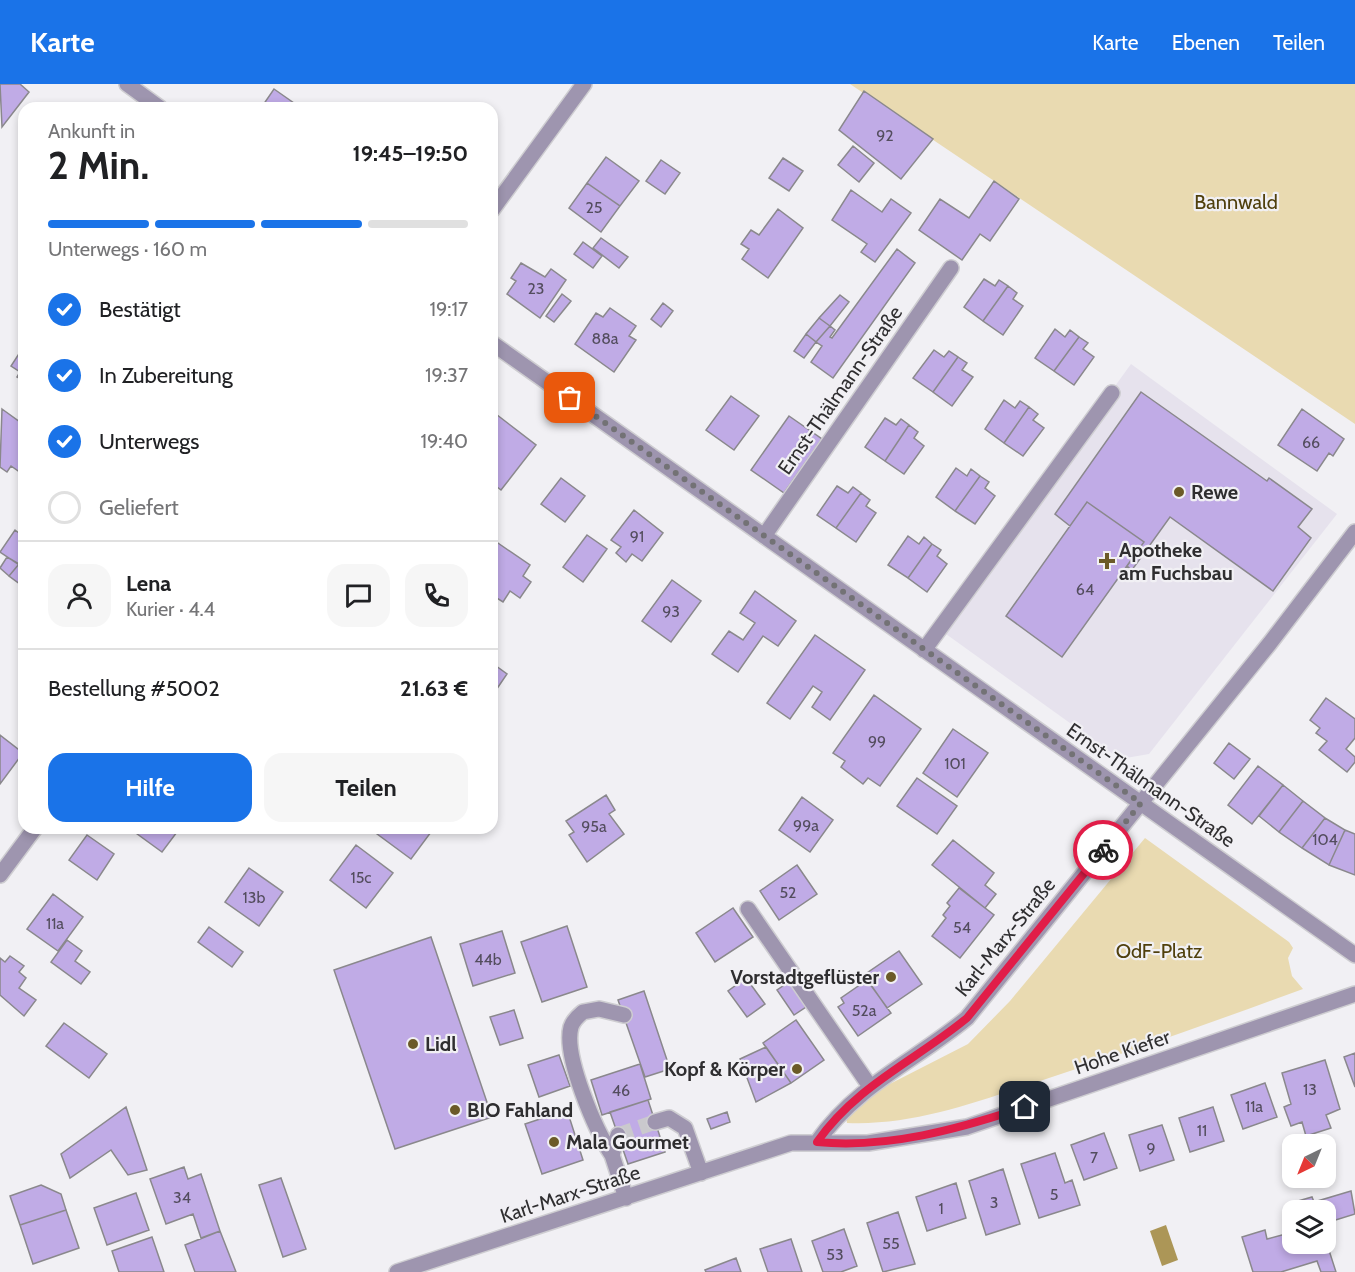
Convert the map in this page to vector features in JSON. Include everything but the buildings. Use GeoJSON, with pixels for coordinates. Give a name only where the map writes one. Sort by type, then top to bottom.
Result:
{"type":"FeatureCollection","features":[{"type":"Feature","properties":{"kind":"street"},"geometry":{"type":"LineString","coordinates":[[127,84],[152,102]]}},
{"type":"Feature","properties":{"kind":"street"},"geometry":{"type":"LineString","coordinates":[[498,202],[584,84]]}},
{"type":"Feature","properties":{"kind":"street","name":"Ernst-Thälmann-Straße"},"geometry":{"type":"LineString","coordinates":[[764,536],[951,268]]}},
{"type":"Feature","properties":{"kind":"street","name":"Ernst-Thälmann-Straße"},"geometry":{"type":"LineString","coordinates":[[498,347],[1355,955]]}},
{"type":"Feature","properties":{"kind":"street"},"geometry":{"type":"LineString","coordinates":[[924,650],[1112,393]]}},
{"type":"Feature","properties":{"kind":"street","name":"Karl-Marx-Straße"},"geometry":{"type":"LineString","coordinates":[[817,1142],[832,1120],[869,1085],[943,1038],[967,1018],[1141,803],[1355,532]]}},
{"type":"Feature","properties":{"kind":"street"},"geometry":{"type":"LineString","coordinates":[[0,875],[31,834]]}},
{"type":"Feature","properties":{"kind":"street"},"geometry":{"type":"LineString","coordinates":[[748,909],[869,1085]]}},
{"type":"Feature","properties":{"kind":"street","name":"Hohe Kiefer"},"geometry":{"type":"LineString","coordinates":[[791,1143],[868,1143],[967,1127],[1355,994]]}},
{"type":"Feature","properties":{"kind":"street"},"geometry":{"type":"LineString","coordinates":[[624,1015],[599,1009],[583,1012],[571,1027],[571,1054],[598,1134],[612,1155],[626,1198]]}},
{"type":"Feature","properties":{"kind":"street"},"geometry":{"type":"LineString","coordinates":[[655,1122],[669,1118],[685,1128],[701,1173]]}},
{"type":"Feature","properties":{"kind":"street"},"geometry":{"type":"LineString","coordinates":[[612,1155],[618,1136]]}},
{"type":"Feature","properties":{"kind":"street","name":"Karl-Marx-Straße"},"geometry":{"type":"LineString","coordinates":[[397,1272],[791,1143]]}},
{"type":"Feature","properties":{"kind":"shaded area"},"geometry":{"type":"Polygon","coordinates":[[[1131,364],[1337,514],[1149,754],[1120,759],[939,629],[1131,364]]]}},
{"type":"Feature","properties":{"kind":"shaded area"},"geometry":{"type":"Polygon","coordinates":[[[1166,1225],[1178,1260],[1162,1266],[1150,1231],[1166,1225]]]}},
{"type":"Feature","properties":{"kind":"green space","name":"Bannwald"},"geometry":{"type":"Polygon","coordinates":[[[850,84],[1355,84],[1355,424],[850,84]]]}},
{"type":"Feature","properties":{"kind":"green space","name":"OdF-Platz"},"geometry":{"type":"Polygon","coordinates":[[[1145,838],[1289,942],[1293,948],[1288,958],[1292,976],[1303,989],[973,1103],[898,1120],[847,1123],[846,1117],[878,1090],[968,1044],[1010,1001],[1145,838]]]}},
{"type":"Feature","properties":{"kind":"tunnel"},"geometry":{"type":"LineString","coordinates":[[618,1135],[655,1122]]}},
{"type":"Feature","properties":{"kind":"way so far"},"geometry":{"type":"LineString","coordinates":[[570,398],[1141,803],[1103,850]]}},
{"type":"Feature","properties":{"kind":"place","name":"Rewe"},"geometry":{"type":"Point","coordinates":[1179,492]}},
{"type":"Feature","properties":{"kind":"place","name":"Apotheke am Fuchsbau"},"geometry":{"type":"Point","coordinates":[1107,561]}},
{"type":"Feature","properties":{"kind":"place","name":"Vorstadtgeflüster"},"geometry":{"type":"Point","coordinates":[891,977]}},
{"type":"Feature","properties":{"kind":"place","name":"Lidl"},"geometry":{"type":"Point","coordinates":[413,1044]}},
{"type":"Feature","properties":{"kind":"place","name":"Kopf & Körper"},"geometry":{"type":"Point","coordinates":[797,1069]}},
{"type":"Feature","properties":{"kind":"place","name":"BIO Fahland"},"geometry":{"type":"Point","coordinates":[455,1110]}},
{"type":"Feature","properties":{"kind":"place","name":"Mala Gourmet"},"geometry":{"type":"Point","coordinates":[554,1142]}},
{"type":"Feature","properties":{"kind":"route"},"geometry":{"type":"LineString","coordinates":[[1025,1107],[967,1127],[868,1143],[817,1142],[832,1120],[869,1085],[943,1038],[967,1018],[1103,850]]}}]}
